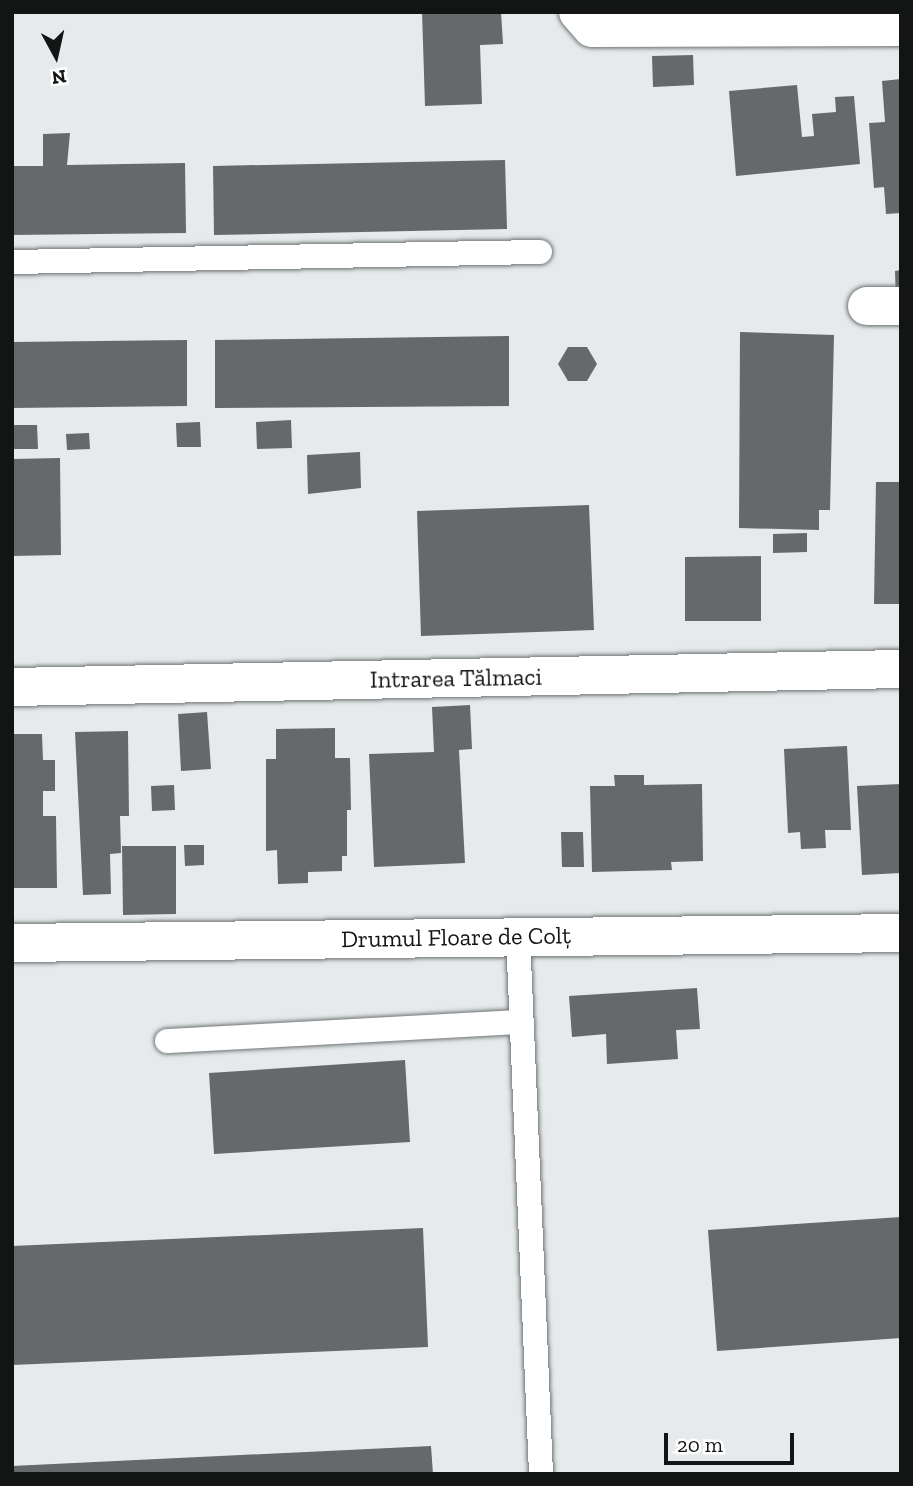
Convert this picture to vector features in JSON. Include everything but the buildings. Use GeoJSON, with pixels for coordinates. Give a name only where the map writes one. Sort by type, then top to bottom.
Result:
{"type":"FeatureCollection","features":[{"type":"Feature","properties":{"kind":"street"},"geometry":{"type":"LineString","coordinates":[[580,17],[592,28],[901,27]]}},
{"type":"Feature","properties":{"kind":"street","name":"Intrarea Tălmaci"},"geometry":{"type":"LineString","coordinates":[[12,687],[901,669]]}},
{"type":"Feature","properties":{"kind":"street","name":"Drumul Floare de Colț"},"geometry":{"type":"LineString","coordinates":[[12,943],[901,933]]}},
{"type":"Feature","properties":{"kind":"lane"},"geometry":{"type":"LineString","coordinates":[[12,262],[540,252]]}},
{"type":"Feature","properties":{"kind":"lane"},"geometry":{"type":"LineString","coordinates":[[518,936],[541,1474]]}},
{"type":"Feature","properties":{"kind":"lane"},"geometry":{"type":"LineString","coordinates":[[167,1041],[520,1022]]}}]}
